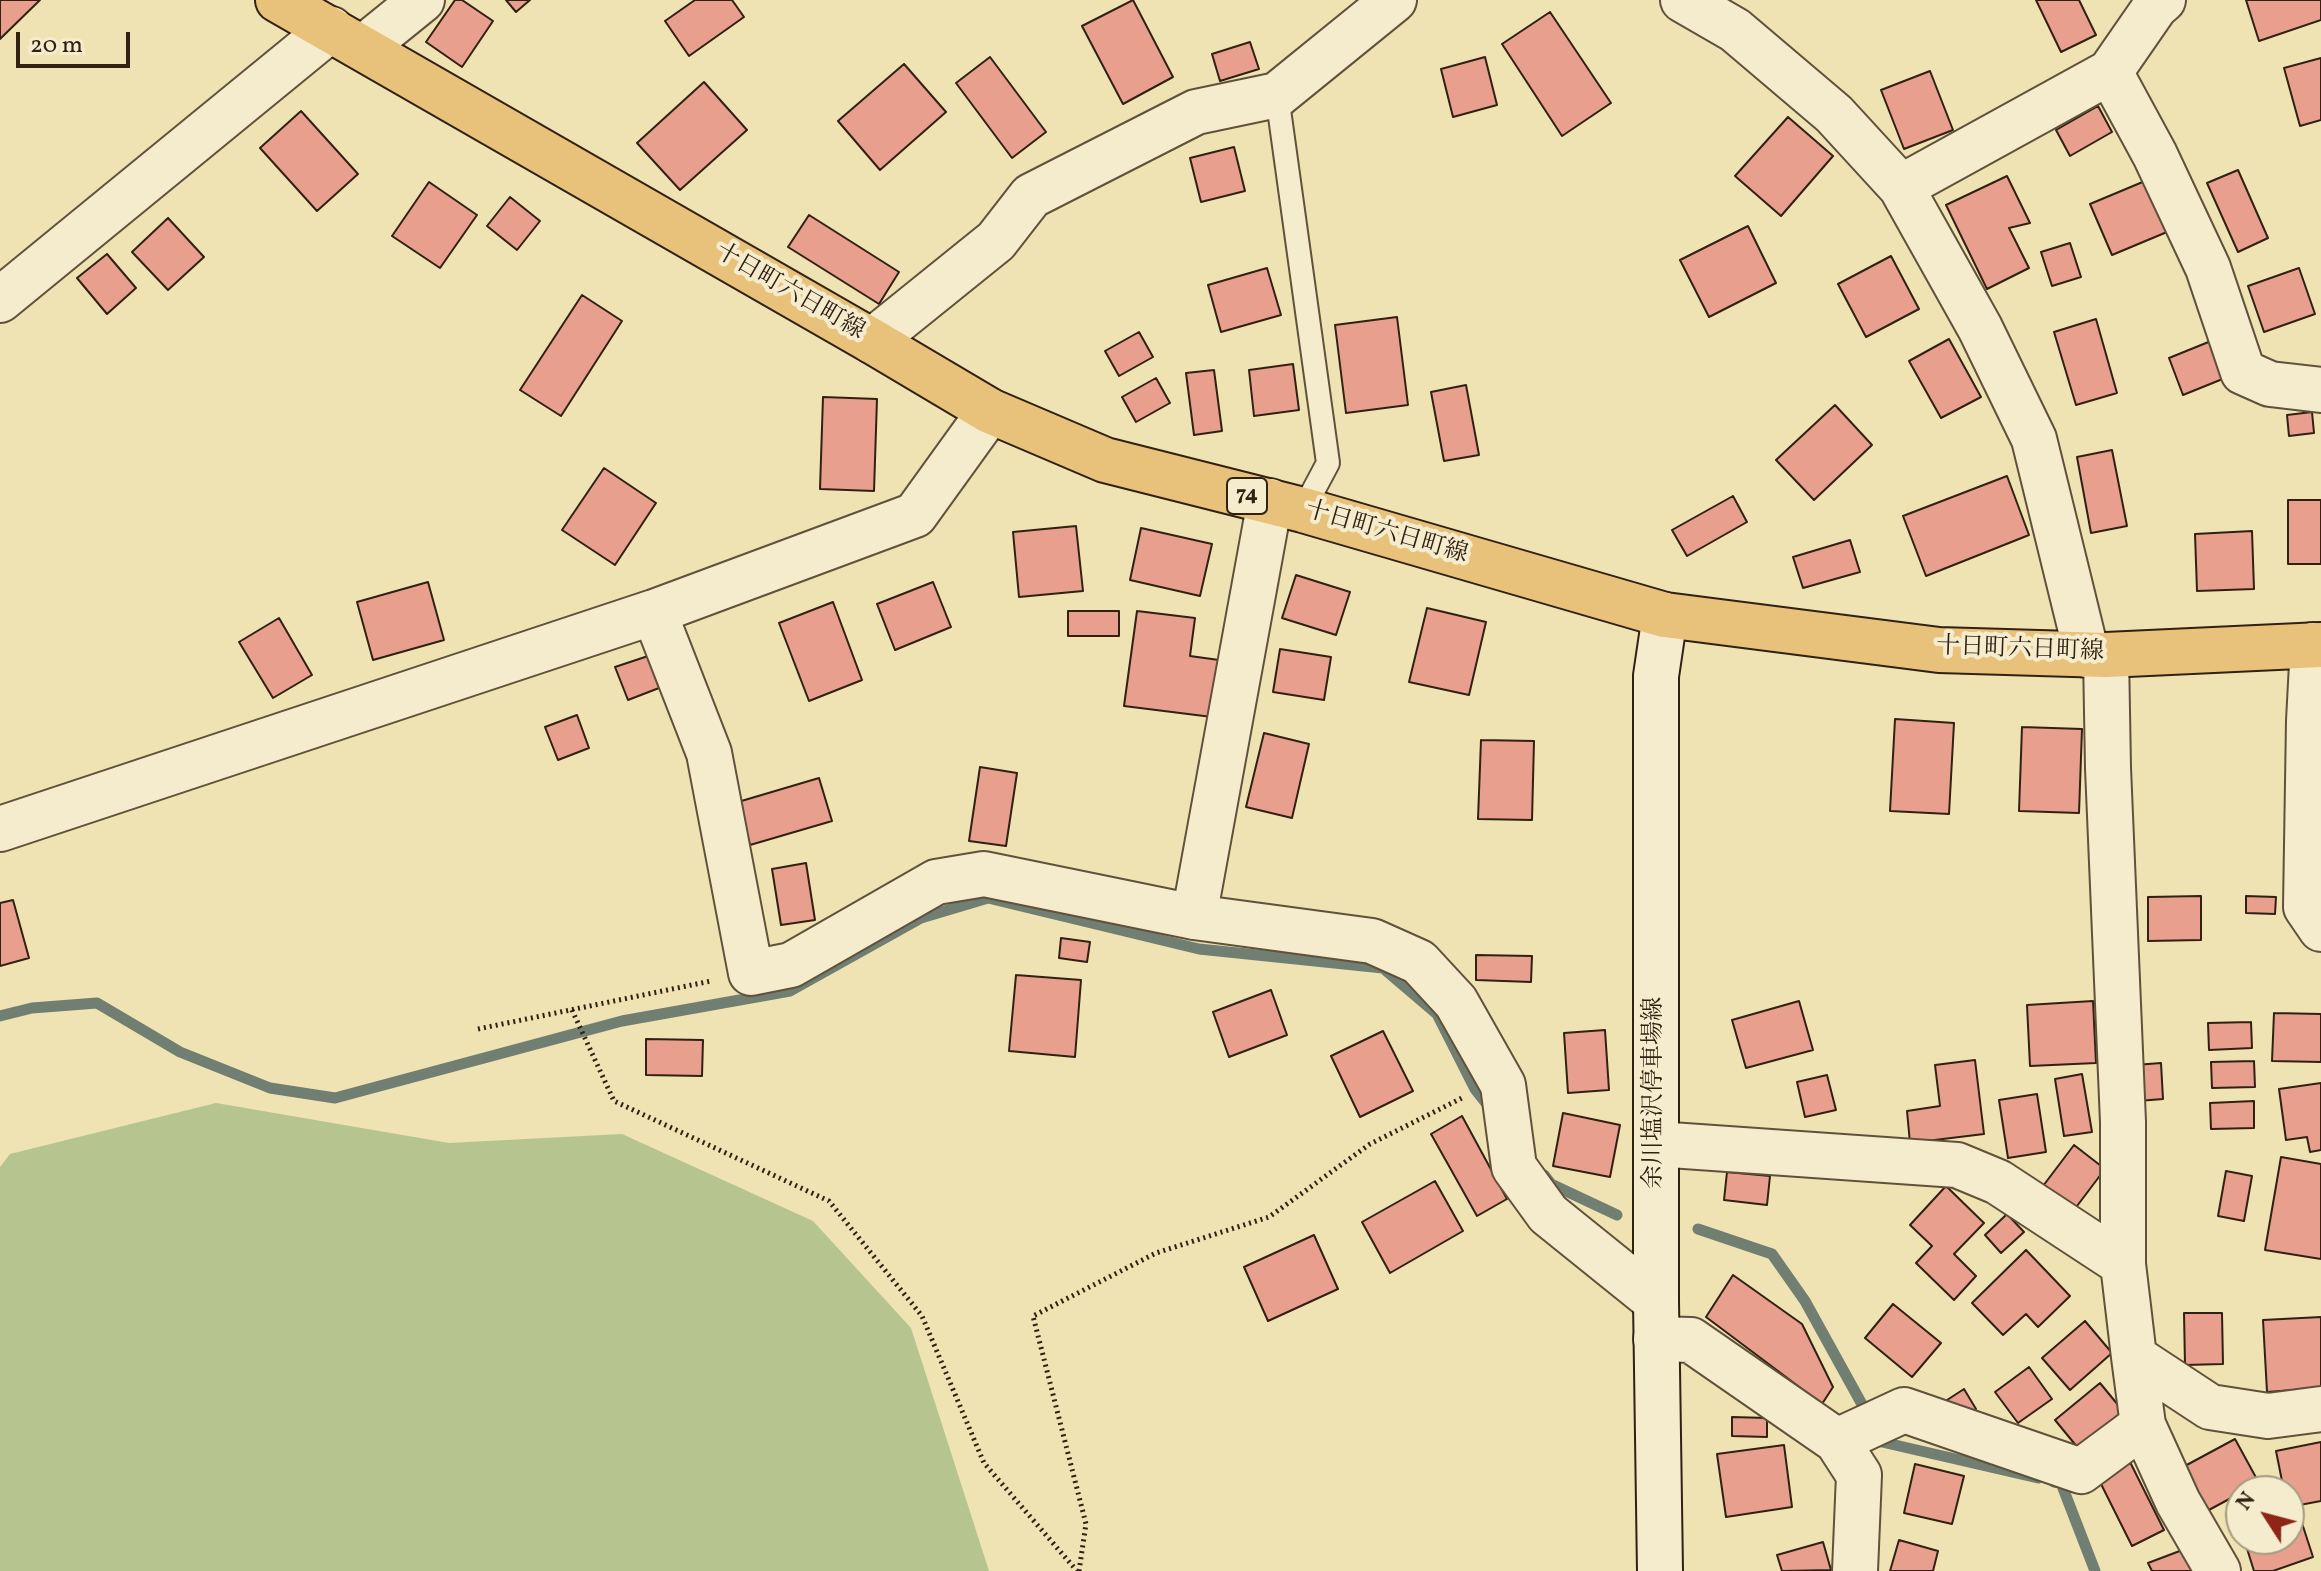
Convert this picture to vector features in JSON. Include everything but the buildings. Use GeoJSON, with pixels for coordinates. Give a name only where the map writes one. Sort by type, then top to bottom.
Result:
{"type":"FeatureCollection","features":[{"type":"Feature","properties":{"kind":"main road","name":"十日町六日町線"},"geometry":{"type":"LineString","coordinates":[[278,0],[990,411],[1105,460],[1286,506],[1665,615],[1939,650],[2096,655],[2317,645]]}},
{"type":"Feature","properties":{"kind":"street"},"geometry":{"type":"LineString","coordinates":[[0,300],[347,38],[422,0]]}},
{"type":"Feature","properties":{"kind":"street"},"geometry":{"type":"LineString","coordinates":[[872,341],[996,241],[1031,196],[1196,112],[1277,95],[1394,0]]}},
{"type":"Feature","properties":{"kind":"street"},"geometry":{"type":"LineString","coordinates":[[1683,0],[1735,30],[1834,114],[1901,187],[1980,328],[2034,439],[2096,655],[2108,768],[2123,1122],[2123,1264],[2143,1425],[2178,1502],[2218,1571]]}},
{"type":"Feature","properties":{"kind":"street"},"geometry":{"type":"LineString","coordinates":[[1901,187],[2110,72],[2163,0]]}},
{"type":"Feature","properties":{"kind":"street"},"geometry":{"type":"LineString","coordinates":[[2110,72],[2155,155],[2208,268],[2243,372],[2270,384],[2321,390]]}},
{"type":"Feature","properties":{"kind":"street"},"geometry":{"type":"LineString","coordinates":[[0,829],[654,612],[915,515],[990,411]]}},
{"type":"Feature","properties":{"kind":"street"},"geometry":{"type":"LineString","coordinates":[[1194,917],[1286,506]]}},
{"type":"Feature","properties":{"kind":"street"},"geometry":{"type":"LineString","coordinates":[[654,612],[709,753],[751,973],[791,965],[936,882],[984,874],[1194,917],[1372,941],[1419,962],[1456,1002],[1486,1097],[1514,1167],[1548,1214],[1656,1320],[1691,1340],[1837,1441],[1859,1475],[1855,1571]]}},
{"type":"Feature","properties":{"kind":"street","name":"余川塩沢停車場線"},"geometry":{"type":"LineString","coordinates":[[1660,1571],[1656,1320],[1656,676],[1665,615]]}},
{"type":"Feature","properties":{"kind":"street"},"geometry":{"type":"LineString","coordinates":[[2317,645],[2306,907],[2321,929]]}},
{"type":"Feature","properties":{"kind":"street"},"geometry":{"type":"LineString","coordinates":[[1656,1144],[1957,1165],[1998,1182],[2123,1264]]}},
{"type":"Feature","properties":{"kind":"street"},"geometry":{"type":"LineString","coordinates":[[2134,1357],[2210,1407],[2268,1416],[2321,1409]]}},
{"type":"Feature","properties":{"kind":"street"},"geometry":{"type":"LineString","coordinates":[[1837,1441],[1904,1410],[2081,1471],[2143,1425]]}},
{"type":"Feature","properties":{"kind":"lane"},"geometry":{"type":"LineString","coordinates":[[1277,95],[1328,463],[1286,506]]}},
{"type":"Feature","properties":{"kind":"path"},"geometry":{"type":"LineString","coordinates":[[478,1029],[751,973]]}},
{"type":"Feature","properties":{"kind":"path"},"geometry":{"type":"LineString","coordinates":[[572,1010],[614,1101],[829,1201],[922,1316],[984,1463],[1078,1571]]}},
{"type":"Feature","properties":{"kind":"path"},"geometry":{"type":"LineString","coordinates":[[1078,1571],[1086,1524],[1033,1316],[1156,1253],[1269,1217],[1370,1144],[1461,1097],[1486,1097]]}},
{"type":"Feature","properties":{"kind":"green space"},"geometry":{"type":"Polygon","coordinates":[[[216,1103],[449,1143],[622,1134],[813,1221],[911,1328],[989,1571],[0,1571],[0,1167],[10,1154],[216,1103]]]}},
{"type":"Feature","properties":{"kind":"waterway"},"geometry":{"type":"LineString","coordinates":[[0,1016],[32,1008],[97,1003],[180,1052],[270,1088],[335,1098],[622,1021],[790,991],[921,918],[988,898],[1199,949],[1383,968],[1437,1014],[1475,1089],[1490,1108]]}},
{"type":"Feature","properties":{"kind":"waterway"},"geometry":{"type":"LineString","coordinates":[[1544,1175],[1551,1184],[1617,1215]]}},
{"type":"Feature","properties":{"kind":"waterway"},"geometry":{"type":"LineString","coordinates":[[1698,1229],[1772,1254],[1805,1301],[1869,1417]]}},
{"type":"Feature","properties":{"kind":"waterway"},"geometry":{"type":"LineString","coordinates":[[1877,1432],[1882,1442],[2038,1478]]}},
{"type":"Feature","properties":{"kind":"waterway"},"geometry":{"type":"LineString","coordinates":[[2054,1482],[2061,1483],[2095,1571]]}}]}
